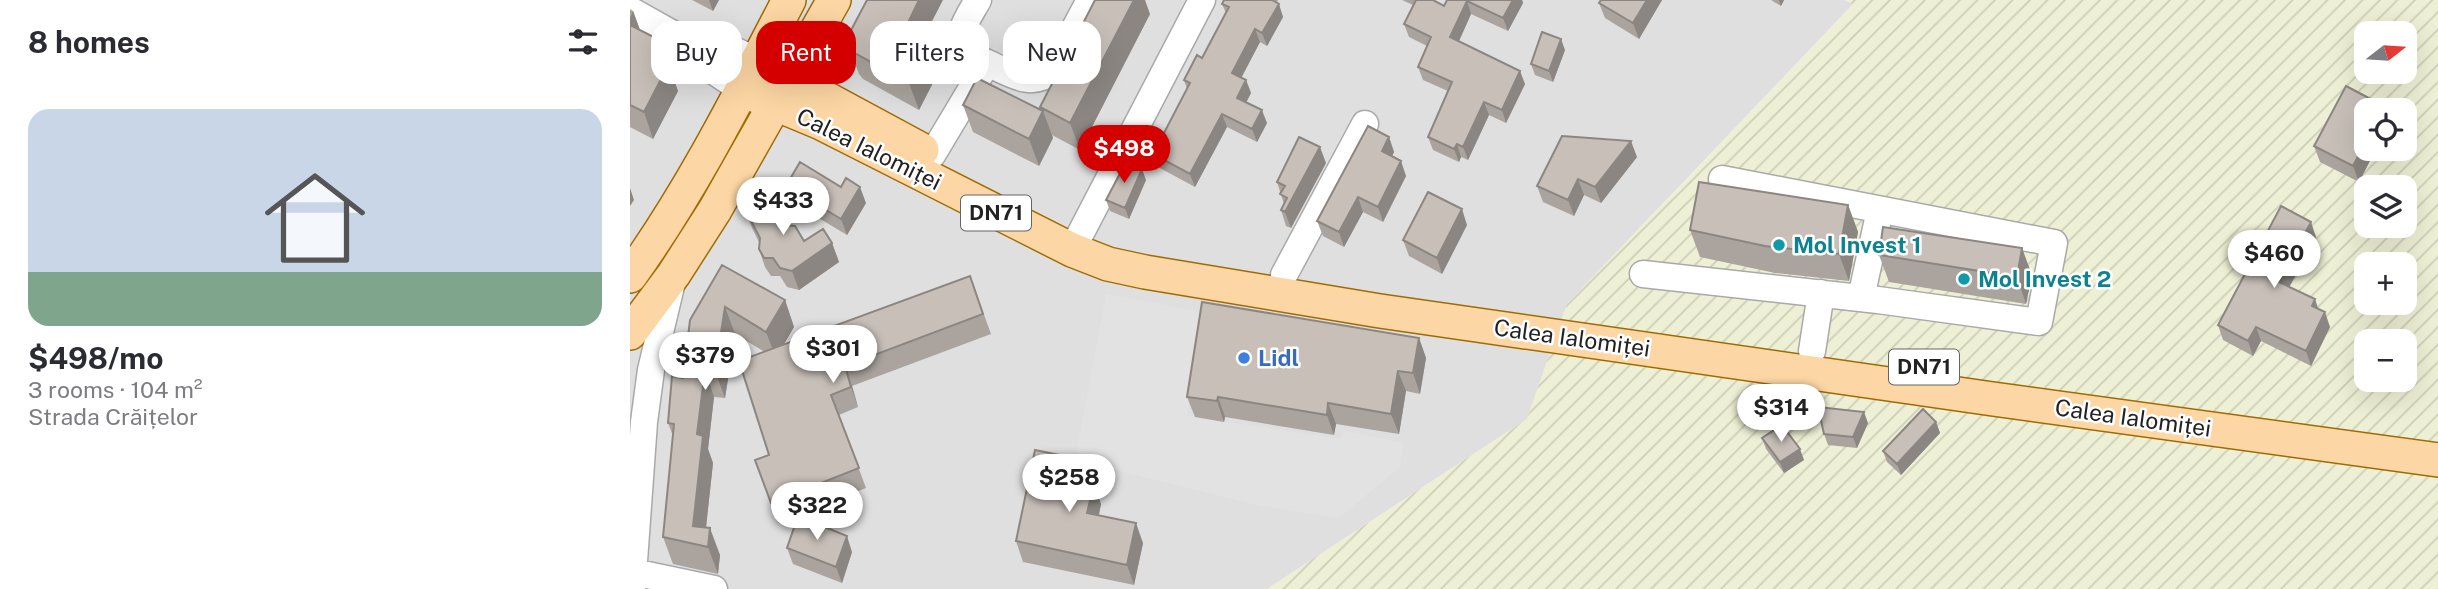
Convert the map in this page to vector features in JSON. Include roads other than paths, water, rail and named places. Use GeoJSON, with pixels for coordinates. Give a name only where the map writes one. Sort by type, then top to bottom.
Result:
{"type":"FeatureCollection","features":[{"type":"Feature","properties":{"kind":"main road"},"geometry":{"type":"LineString","coordinates":[[630,276],[675,208],[789,0]]}},
{"type":"Feature","properties":{"kind":"main road"},"geometry":{"type":"LineString","coordinates":[[630,333],[674,274],[715,210],[834,0]]}},
{"type":"Feature","properties":{"kind":"main road","name":"Calea Ialomiței"},"geometry":{"type":"LineString","coordinates":[[750,75],[932,155],[1077,240],[1108,264],[1279,296],[2019,403],[2438,460]]}},
{"type":"Feature","properties":{"kind":"main road","name":"Calea Ialomiței"},"geometry":{"type":"LineString","coordinates":[[783,91],[827,126],[1077,240],[1111,242],[1284,275],[2438,439]]}},
{"type":"Feature","properties":{"kind":"street"},"geometry":{"type":"LineString","coordinates":[[968,21],[978,0]]}},
{"type":"Feature","properties":{"kind":"street"},"geometry":{"type":"LineString","coordinates":[[989,64],[1033,81],[1044,78],[1052,71],[1090,0]]}},
{"type":"Feature","properties":{"kind":"street"},"geometry":{"type":"LineString","coordinates":[[1077,240],[1202,0]]}},
{"type":"Feature","properties":{"kind":"street"},"geometry":{"type":"LineString","coordinates":[[640,9],[696,47],[715,72],[750,75]]}},
{"type":"Feature","properties":{"kind":"street"},"geometry":{"type":"LineString","coordinates":[[932,155],[974,84]]}},
{"type":"Feature","properties":{"kind":"street"},"geometry":{"type":"LineString","coordinates":[[1284,275],[1365,124]]}},
{"type":"Feature","properties":{"kind":"street"},"geometry":{"type":"LineString","coordinates":[[1643,274],[1821,293],[2039,322],[2054,243],[1722,179]]}},
{"type":"Feature","properties":{"kind":"street"},"geometry":{"type":"LineString","coordinates":[[1861,298],[1880,210]]}},
{"type":"Feature","properties":{"kind":"street"},"geometry":{"type":"LineString","coordinates":[[674,274],[651,370],[643,422],[633,501],[633,580],[714,589]]}},
{"type":"Feature","properties":{"kind":"street"},"geometry":{"type":"LineString","coordinates":[[1812,351],[1821,293]]}},
{"type":"Feature","properties":{"kind":"place","name":"Mol Invest 1"},"geometry":{"type":"Point","coordinates":[1779,245]}},
{"type":"Feature","properties":{"kind":"place","name":"Mol Invest 2"},"geometry":{"type":"Point","coordinates":[1964,279]}},
{"type":"Feature","properties":{"kind":"place","name":"Lidl"},"geometry":{"type":"Point","coordinates":[1244,358]}}]}
